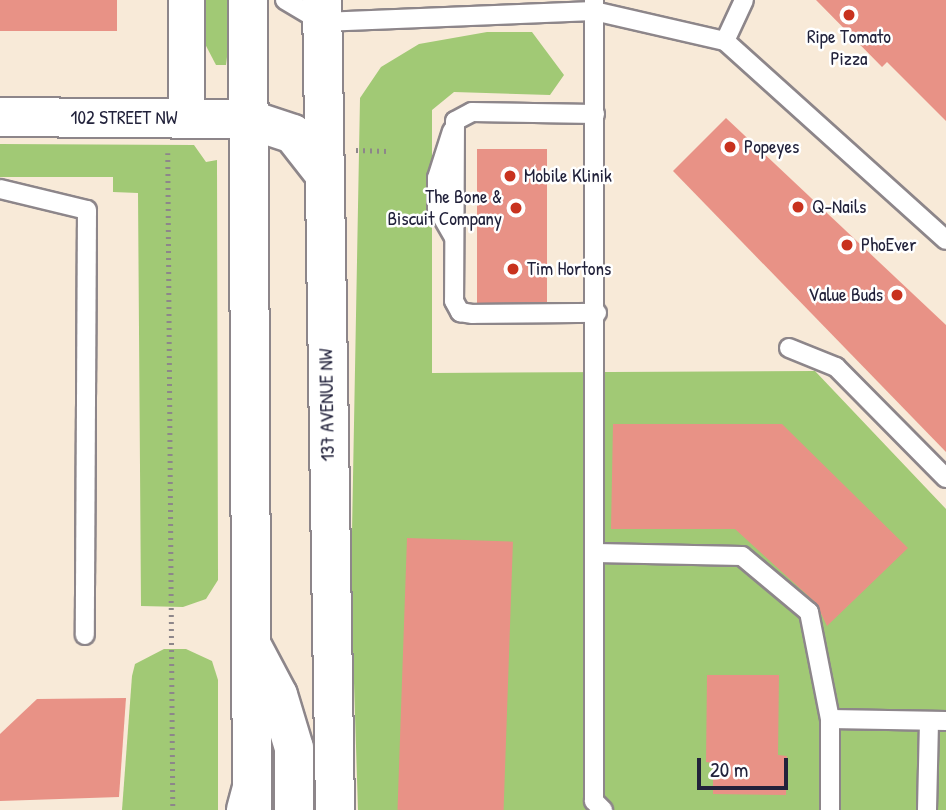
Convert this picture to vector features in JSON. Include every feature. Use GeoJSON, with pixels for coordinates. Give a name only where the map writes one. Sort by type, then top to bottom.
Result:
{"type":"FeatureCollection","features":[{"type":"Feature","properties":{"kind":"main road"},"geometry":{"type":"LineString","coordinates":[[248,0],[253,648],[250,803]]}},
{"type":"Feature","properties":{"kind":"main road","name":"137 AVENUE NW"},"geometry":{"type":"LineString","coordinates":[[322,11],[322,171],[335,810]]}},
{"type":"Feature","properties":{"kind":"main road","name":"102 STREET NW"},"geometry":{"type":"LineString","coordinates":[[0,117],[248,119],[293,134],[322,171]]}},
{"type":"Feature","properties":{"kind":"main road"},"geometry":{"type":"LineString","coordinates":[[253,648],[278,695],[294,748],[294,810]]}},
{"type":"Feature","properties":{"kind":"street"},"geometry":{"type":"LineString","coordinates":[[186,0],[186,118]]}},
{"type":"Feature","properties":{"kind":"lane"},"geometry":{"type":"LineString","coordinates":[[285,0],[322,11],[419,20],[453,12],[594,6],[725,41],[946,240]]}},
{"type":"Feature","properties":{"kind":"lane"},"geometry":{"type":"LineString","coordinates":[[439,0],[453,12]]}},
{"type":"Feature","properties":{"kind":"lane"},"geometry":{"type":"LineString","coordinates":[[725,41],[744,0]]}},
{"type":"Feature","properties":{"kind":"lane"},"geometry":{"type":"LineString","coordinates":[[594,6],[597,313],[594,801],[603,810]]}},
{"type":"Feature","properties":{"kind":"lane"},"geometry":{"type":"LineString","coordinates":[[595,114],[472,113],[455,121],[438,178],[438,208],[454,237],[454,301],[460,312],[597,313]]}},
{"type":"Feature","properties":{"kind":"lane"},"geometry":{"type":"LineString","coordinates":[[0,189],[87,210],[85,635]]}},
{"type":"Feature","properties":{"kind":"lane"},"geometry":{"type":"LineString","coordinates":[[789,348],[836,367],[946,478]]}},
{"type":"Feature","properties":{"kind":"lane"},"geometry":{"type":"LineString","coordinates":[[596,553],[741,556],[809,612],[830,719],[830,810]]}},
{"type":"Feature","properties":{"kind":"lane"},"geometry":{"type":"LineString","coordinates":[[830,719],[937,721],[927,810]]}},
{"type":"Feature","properties":{"kind":"path"},"geometry":{"type":"LineString","coordinates":[[173,810],[168,141],[186,118]]}},
{"type":"Feature","properties":{"kind":"path"},"geometry":{"type":"LineString","coordinates":[[361,150],[388,151]]}},
{"type":"Feature","properties":{"kind":"green space"},"geometry":{"type":"Polygon","coordinates":[[[204,0],[234,0],[226,65],[216,65],[204,42],[204,0]]]}},
{"type":"Feature","properties":{"kind":"green space"},"geometry":{"type":"Polygon","coordinates":[[[487,32],[532,32],[564,75],[550,95],[454,92],[432,110],[432,373],[815,371],[946,509],[946,810],[358,810],[351,587],[360,98],[381,67],[419,44],[487,32]]]}},
{"type":"Feature","properties":{"kind":"green space"},"geometry":{"type":"Polygon","coordinates":[[[0,144],[194,145],[206,162],[217,160],[218,580],[206,599],[183,607],[141,606],[138,193],[113,192],[113,177],[0,177],[0,144]]]}},
{"type":"Feature","properties":{"kind":"green space"},"geometry":{"type":"Polygon","coordinates":[[[164,649],[186,649],[212,661],[218,680],[218,810],[122,810],[135,664],[164,649]]]}},
{"type":"Feature","properties":{"kind":"building"},"geometry":{"type":"Polygon","coordinates":[[[0,0],[117,0],[117,31],[0,31],[0,0]]]}},
{"type":"Feature","properties":{"kind":"building"},"geometry":{"type":"Polygon","coordinates":[[[816,0],[946,0],[946,121],[887,62],[882,67],[816,0]]]}},
{"type":"Feature","properties":{"kind":"building"},"geometry":{"type":"Polygon","coordinates":[[[726,118],[946,325],[946,452],[673,171],[726,118]]]}},
{"type":"Feature","properties":{"kind":"building"},"geometry":{"type":"Polygon","coordinates":[[[477,149],[547,149],[547,303],[477,303],[477,149]]]}},
{"type":"Feature","properties":{"kind":"building"},"geometry":{"type":"Polygon","coordinates":[[[613,424],[782,424],[908,548],[827,626],[816,603],[735,529],[611,529],[613,424]]]}},
{"type":"Feature","properties":{"kind":"building"},"geometry":{"type":"Polygon","coordinates":[[[407,538],[513,542],[504,810],[398,810],[407,538]]]}},
{"type":"Feature","properties":{"kind":"building"},"geometry":{"type":"Polygon","coordinates":[[[707,675],[779,675],[778,755],[787,756],[786,795],[713,794],[713,763],[706,762],[707,675]]]}},
{"type":"Feature","properties":{"kind":"building"},"geometry":{"type":"Polygon","coordinates":[[[126,698],[119,797],[0,801],[0,734],[37,699],[126,698]]]}},
{"type":"Feature","properties":{"kind":"place","name":"Ripe Tomato Pizza"},"geometry":{"type":"Point","coordinates":[849,15]}},
{"type":"Feature","properties":{"kind":"place","name":"Popeyes"},"geometry":{"type":"Point","coordinates":[730,147]}},
{"type":"Feature","properties":{"kind":"place","name":"Mobile Klinik"},"geometry":{"type":"Point","coordinates":[510,176]}},
{"type":"Feature","properties":{"kind":"place","name":"Q-Nails"},"geometry":{"type":"Point","coordinates":[798,207]}},
{"type":"Feature","properties":{"kind":"place","name":"The Bone & Biscuit Company"},"geometry":{"type":"Point","coordinates":[516,208]}},
{"type":"Feature","properties":{"kind":"place","name":"PhoEver"},"geometry":{"type":"Point","coordinates":[847,245]}},
{"type":"Feature","properties":{"kind":"place","name":"Tim Hortons"},"geometry":{"type":"Point","coordinates":[513,269]}},
{"type":"Feature","properties":{"kind":"place","name":"Value Buds"},"geometry":{"type":"Point","coordinates":[897,295]}}]}
